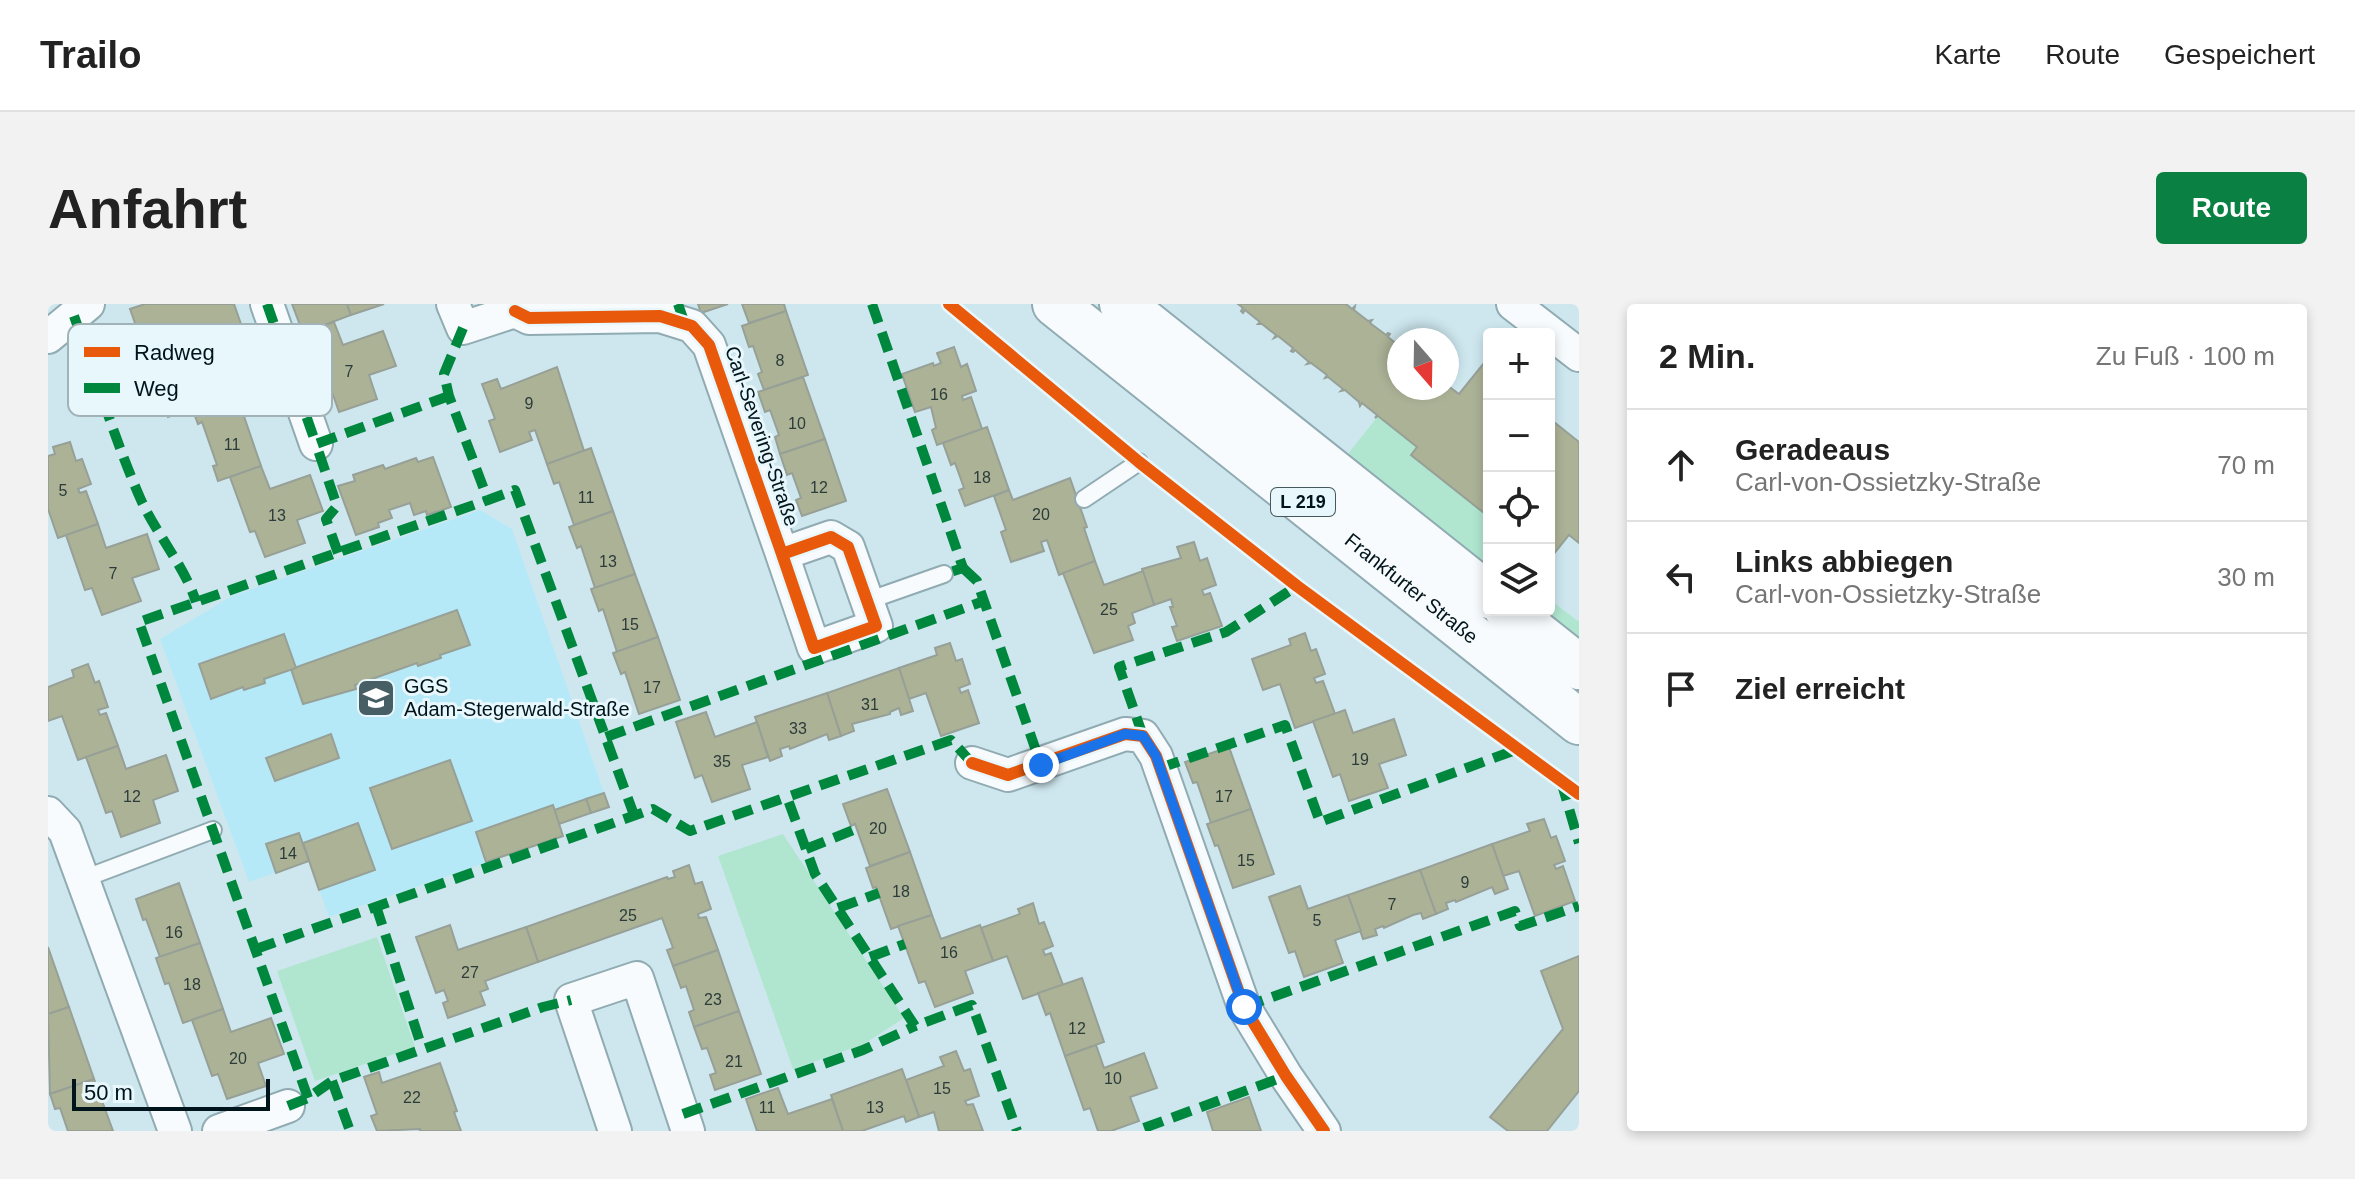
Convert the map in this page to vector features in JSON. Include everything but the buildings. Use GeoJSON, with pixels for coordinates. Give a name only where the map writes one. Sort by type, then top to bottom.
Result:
{"type":"FeatureCollection","features":[{"type":"Feature","properties":{"kind":"main road","name":"Frankfurter Straße"},"geometry":{"type":"LineString","coordinates":[[1055,304],[1193,388],[1324,492],[1579,722]]}},
{"type":"Feature","properties":{"kind":"main road","name":"Frankfurter Straße"},"geometry":{"type":"LineString","coordinates":[[1122,304],[1193,388]]}},
{"type":"Feature","properties":{"kind":"main road","name":"Frankfurter Straße"},"geometry":{"type":"LineString","coordinates":[[1324,492],[1483,592]]}},
{"type":"Feature","properties":{"kind":"main road"},"geometry":{"type":"LineString","coordinates":[[1515,616],[1579,667]]}},
{"type":"Feature","properties":{"kind":"street"},"geometry":{"type":"LineString","coordinates":[[48,337],[88,304]]}},
{"type":"Feature","properties":{"kind":"street"},"geometry":{"type":"LineString","coordinates":[[267,304],[274,324]]}},
{"type":"Feature","properties":{"kind":"street","name":"Carl-Severing-Straße"},"geometry":{"type":"LineString","coordinates":[[453,304],[463,328],[514,307],[529,318],[660,316],[692,326],[703,336],[712,352],[814,648],[876,626],[848,547],[831,537],[782,554]]}},
{"type":"Feature","properties":{"kind":"street"},"geometry":{"type":"LineString","coordinates":[[1513,304],[1579,355]]}},
{"type":"Feature","properties":{"kind":"street"},"geometry":{"type":"LineString","coordinates":[[306,416],[316,444]]}},
{"type":"Feature","properties":{"kind":"street"},"geometry":{"type":"LineString","coordinates":[[972,763],[1008,775],[1125,734],[1143,736],[1156,756],[1244,1007],[1324,1131]]}},
{"type":"Feature","properties":{"kind":"street"},"geometry":{"type":"LineString","coordinates":[[48,813],[65,831],[175,1131]]}},
{"type":"Feature","properties":{"kind":"street"},"geometry":{"type":"LineString","coordinates":[[615,1131],[571,1000],[637,978],[688,1131]]}},
{"type":"Feature","properties":{"kind":"street"},"geometry":{"type":"LineString","coordinates":[[219,1131],[288,1106]]}},
{"type":"Feature","properties":{"kind":"lane"},"geometry":{"type":"LineString","coordinates":[[1084,499],[1139,462]]}},
{"type":"Feature","properties":{"kind":"lane"},"geometry":{"type":"LineString","coordinates":[[867,601],[944,574]]}},
{"type":"Feature","properties":{"kind":"lane"},"geometry":{"type":"LineString","coordinates":[[83,879],[213,830]]}},
{"type":"Feature","properties":{"kind":"shaded area","name":"GGS Adam-Stegerwald-Straße"},"geometry":{"type":"Polygon","coordinates":[[[480,510],[512,529],[609,807],[560,824],[563,836],[329,917],[309,861],[249,882],[160,639],[232,596],[480,510]]]}},
{"type":"Feature","properties":{"kind":"green space"},"geometry":{"type":"Polygon","coordinates":[[[1378,416],[1417,447],[1411,455],[1483,512],[1483,574],[1348,463],[1347,455],[1378,416]]]}},
{"type":"Feature","properties":{"kind":"green space"},"geometry":{"type":"Polygon","coordinates":[[[1555,604],[1579,622],[1579,650],[1536,616],[1555,616],[1555,604]]]}},
{"type":"Feature","properties":{"kind":"green space"},"geometry":{"type":"Polygon","coordinates":[[[783,834],[904,1018],[864,1044],[793,1069],[718,856],[783,834]]]}},
{"type":"Feature","properties":{"kind":"green space"},"geometry":{"type":"Polygon","coordinates":[[[377,937],[415,1047],[315,1081],[277,971],[377,937]]]}},
{"type":"Feature","properties":{"kind":"marked path"},"geometry":{"type":"LineString","coordinates":[[267,304],[274,324]]}},
{"type":"Feature","properties":{"kind":"marked path"},"geometry":{"type":"LineString","coordinates":[[678,304],[685,324]]}},
{"type":"Feature","properties":{"kind":"marked path"},"geometry":{"type":"LineString","coordinates":[[872,304],[963,568],[944,574]]}},
{"type":"Feature","properties":{"kind":"marked path"},"geometry":{"type":"LineString","coordinates":[[74,316],[77,324]]}},
{"type":"Feature","properties":{"kind":"marked path"},"geometry":{"type":"LineString","coordinates":[[463,328],[444,374],[449,396],[488,500],[515,490],[634,815]]}},
{"type":"Feature","properties":{"kind":"marked path"},"geometry":{"type":"LineString","coordinates":[[338,553],[326,519],[337,506],[316,444],[449,396]]}},
{"type":"Feature","properties":{"kind":"marked path"},"geometry":{"type":"LineString","coordinates":[[108,416],[141,500],[185,576],[196,602]]}},
{"type":"Feature","properties":{"kind":"marked path"},"geometry":{"type":"LineString","coordinates":[[306,416],[316,444]]}},
{"type":"Feature","properties":{"kind":"marked path"},"geometry":{"type":"LineString","coordinates":[[308,1098],[139,622],[488,500]]}},
{"type":"Feature","properties":{"kind":"marked path"},"geometry":{"type":"LineString","coordinates":[[963,568],[977,581],[1041,765]]}},
{"type":"Feature","properties":{"kind":"marked path"},"geometry":{"type":"LineString","coordinates":[[1143,736],[1119,667],[1226,632],[1297,586]]}},
{"type":"Feature","properties":{"kind":"marked path"},"geometry":{"type":"LineString","coordinates":[[606,737],[984,601]]}},
{"type":"Feature","properties":{"kind":"marked path"},"geometry":{"type":"LineString","coordinates":[[1160,768],[1285,725],[1320,822],[1518,749]]}},
{"type":"Feature","properties":{"kind":"marked path"},"geometry":{"type":"LineString","coordinates":[[972,763],[951,740],[787,797],[815,874],[915,1026],[972,1005],[1017,1131]]}},
{"type":"Feature","properties":{"kind":"marked path"},"geometry":{"type":"LineString","coordinates":[[1561,781],[1579,843]]}},
{"type":"Feature","properties":{"kind":"marked path"},"geometry":{"type":"LineString","coordinates":[[256,949],[653,809],[690,831],[787,797]]}},
{"type":"Feature","properties":{"kind":"marked path"},"geometry":{"type":"LineString","coordinates":[[806,849],[856,829]]}},
{"type":"Feature","properties":{"kind":"marked path"},"geometry":{"type":"LineString","coordinates":[[838,908],[879,893]]}},
{"type":"Feature","properties":{"kind":"marked path"},"geometry":{"type":"LineString","coordinates":[[376,906],[422,1048]]}},
{"type":"Feature","properties":{"kind":"marked path"},"geometry":{"type":"LineString","coordinates":[[1244,1007],[1515,911],[1520,926],[1579,906]]}},
{"type":"Feature","properties":{"kind":"marked path"},"geometry":{"type":"LineString","coordinates":[[870,957],[905,944]]}},
{"type":"Feature","properties":{"kind":"marked path"},"geometry":{"type":"LineString","coordinates":[[288,1106],[308,1098],[332,1081],[571,1000]]}},
{"type":"Feature","properties":{"kind":"marked path"},"geometry":{"type":"LineString","coordinates":[[683,1114],[863,1050],[915,1026]]}},
{"type":"Feature","properties":{"kind":"marked path"},"geometry":{"type":"LineString","coordinates":[[1144,1128],[1286,1076]]}},
{"type":"Feature","properties":{"kind":"marked path"},"geometry":{"type":"LineString","coordinates":[[332,1081],[350,1131]]}},
{"type":"Feature","properties":{"kind":"cycle path"},"geometry":{"type":"LineString","coordinates":[[949,304],[1139,462],[1297,586],[1579,794]]}},
{"type":"Feature","properties":{"kind":"cycle path"},"geometry":{"type":"LineString","coordinates":[[515,311],[529,318],[660,316],[692,326],[709,345],[782,554],[831,537],[848,547],[876,626],[814,648],[782,554]]}},
{"type":"Feature","properties":{"kind":"cycle path"},"geometry":{"type":"LineString","coordinates":[[972,763],[1008,775],[1125,734],[1143,736],[1156,756],[1244,1007],[1324,1131]]}},
{"type":"Feature","properties":{"kind":"place","name":"GGS Adam-Stegerwald-Straße"},"geometry":{"type":"Point","coordinates":[376,698]}},
{"type":"Feature","properties":{"kind":"route"},"geometry":{"type":"LineString","coordinates":[[1041,765],[1125,734],[1143,736],[1156,756],[1244,1007]]}}]}
